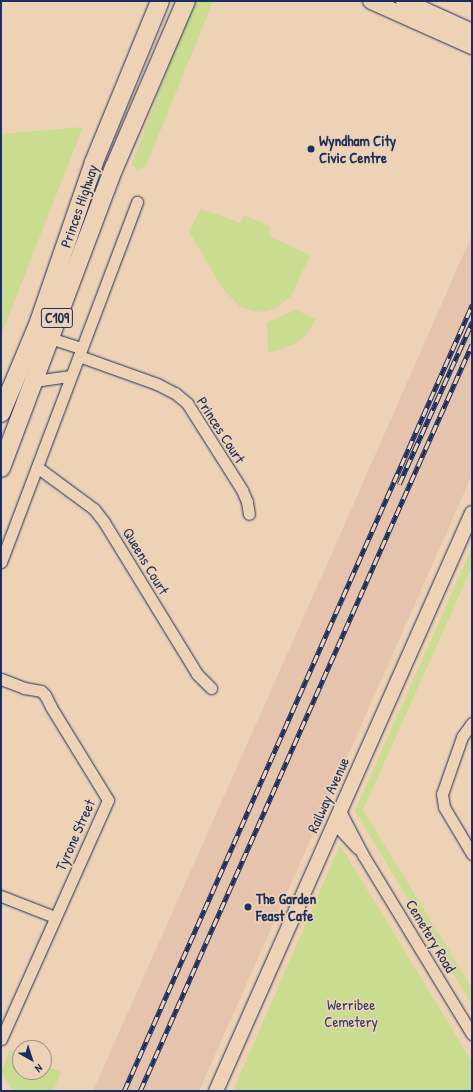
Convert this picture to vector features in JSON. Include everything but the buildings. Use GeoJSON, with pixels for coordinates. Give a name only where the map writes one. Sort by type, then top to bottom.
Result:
{"type":"FeatureCollection","features":[{"type":"Feature","properties":{"kind":"highway","name":"Princes Highway"},"geometry":{"type":"LineString","coordinates":[[1,413],[39,322],[94,162],[160,1]]}},
{"type":"Feature","properties":{"kind":"highway","name":"Princes Highway"},"geometry":{"type":"LineString","coordinates":[[1,468],[114,168],[186,1]]}},
{"type":"Feature","properties":{"kind":"highway"},"geometry":{"type":"LineString","coordinates":[[94,162],[114,168]]}},
{"type":"Feature","properties":{"kind":"highway"},"geometry":{"type":"LineString","coordinates":[[26,354],[50,338]]}},
{"type":"Feature","properties":{"kind":"main road"},"geometry":{"type":"LineString","coordinates":[[371,1],[472,46]]}},
{"type":"Feature","properties":{"kind":"main road"},"geometry":{"type":"LineString","coordinates":[[404,1],[472,32]]}},
{"type":"Feature","properties":{"kind":"street"},"geometry":{"type":"LineString","coordinates":[[1,562],[138,202]]}},
{"type":"Feature","properties":{"kind":"street"},"geometry":{"type":"LineString","coordinates":[[50,338],[80,352]]}},
{"type":"Feature","properties":{"kind":"street","name":"Princes Court"},"geometry":{"type":"LineString","coordinates":[[80,352],[157,384],[175,393],[187,403],[242,490],[247,502],[249,514]]}},
{"type":"Feature","properties":{"kind":"street"},"geometry":{"type":"LineString","coordinates":[[34,381],[71,376]]}},
{"type":"Feature","properties":{"kind":"street","name":"Queens Court"},"geometry":{"type":"LineString","coordinates":[[37,467],[94,509],[197,674],[211,688]]}},
{"type":"Feature","properties":{"kind":"street","name":"Railway Avenue"},"geometry":{"type":"LineString","coordinates":[[216,1091],[472,513]]}},
{"type":"Feature","properties":{"kind":"street","name":"Tyrone Street"},"geometry":{"type":"LineString","coordinates":[[1,679],[24,688],[41,691],[46,695],[51,707],[108,800],[1,1039]]}},
{"type":"Feature","properties":{"kind":"street"},"geometry":{"type":"LineString","coordinates":[[472,723],[462,737],[442,794],[444,807],[472,854]]}},
{"type":"Feature","properties":{"kind":"street","name":"Cemetery Road"},"geometry":{"type":"LineString","coordinates":[[340,810],[363,854],[472,1034]]}},
{"type":"Feature","properties":{"kind":"street","name":"Cemetery Road"},"geometry":{"type":"LineString","coordinates":[[335,824],[363,854]]}},
{"type":"Feature","properties":{"kind":"street"},"geometry":{"type":"LineString","coordinates":[[1,896],[55,917]]}},
{"type":"Feature","properties":{"kind":"shaded area"},"geometry":{"type":"Polygon","coordinates":[[[472,235],[472,475],[199,1091],[93,1091],[325,569],[472,235]]]}},
{"type":"Feature","properties":{"kind":"green space"},"geometry":{"type":"Polygon","coordinates":[[[193,1],[213,1],[146,166],[138,171],[132,164],[193,1]]]}},
{"type":"Feature","properties":{"kind":"green space"},"geometry":{"type":"Polygon","coordinates":[[[83,127],[1,335],[1,134],[83,127]]]}},
{"type":"Feature","properties":{"kind":"green space"},"geometry":{"type":"Polygon","coordinates":[[[201,209],[241,223],[243,215],[270,226],[269,236],[310,255],[291,296],[276,308],[260,312],[240,307],[222,288],[189,231],[201,209]]]}},
{"type":"Feature","properties":{"kind":"green space"},"geometry":{"type":"Polygon","coordinates":[[[296,310],[316,319],[306,335],[294,344],[268,353],[267,322],[296,310]]]}},
{"type":"Feature","properties":{"kind":"green space"},"geometry":{"type":"Polygon","coordinates":[[[472,548],[472,567],[363,810],[472,988],[472,1005],[355,811],[472,548]]]}},
{"type":"Feature","properties":{"kind":"green space","name":"Werribee Cemetery"},"geometry":{"type":"Polygon","coordinates":[[[340,845],[472,1062],[472,1091],[233,1091],[340,845]]]}},
{"type":"Feature","properties":{"kind":"green space"},"geometry":{"type":"Polygon","coordinates":[[[10,1050],[12,1051],[12,1080],[52,1080],[52,1068],[61,1072],[53,1091],[13,1091],[1,1072],[10,1050]]]}},
{"type":"Feature","properties":{"kind":"railway"},"geometry":{"type":"LineString","coordinates":[[124,1091],[472,305]]}},
{"type":"Feature","properties":{"kind":"railway"},"geometry":{"type":"LineString","coordinates":[[399,484],[472,322]]}},
{"type":"Feature","properties":{"kind":"railway"},"geometry":{"type":"LineString","coordinates":[[140,1091],[472,344]]}},
{"type":"Feature","properties":{"kind":"place","name":"Wyndham City Civic Centre"},"geometry":{"type":"Point","coordinates":[311,149]}},
{"type":"Feature","properties":{"kind":"place","name":"The Garden Feast Cafe"},"geometry":{"type":"Point","coordinates":[248,907]}}]}
